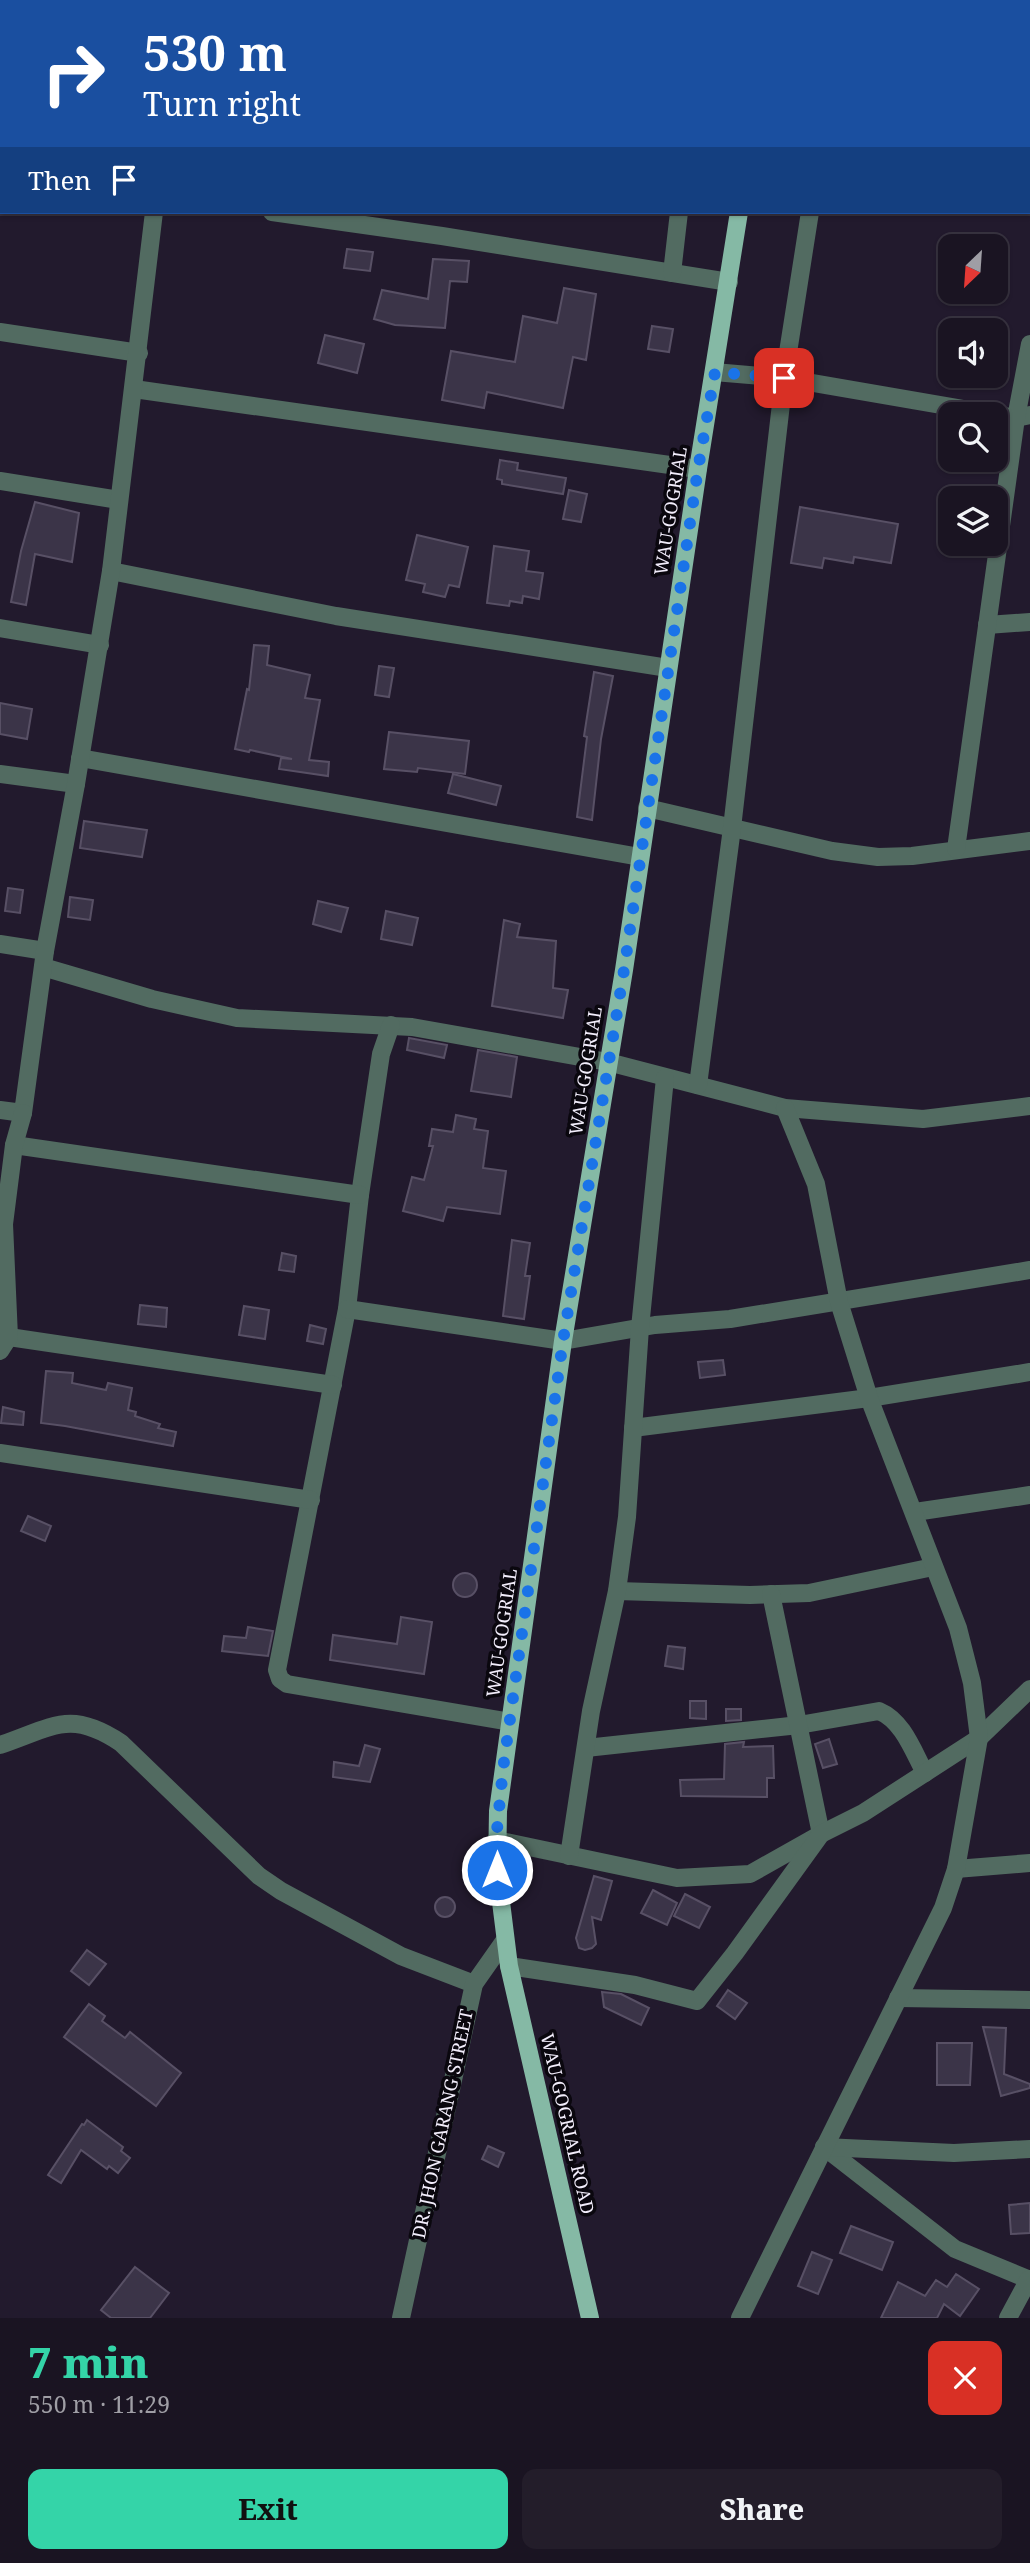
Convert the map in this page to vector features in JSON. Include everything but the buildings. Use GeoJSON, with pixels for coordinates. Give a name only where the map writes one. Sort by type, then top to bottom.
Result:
{"type":"FeatureCollection","features":[{"type":"Feature","properties":{"kind":"main road","name":"WAU-GOGRIAL"},"geometry":{"type":"LineString","coordinates":[[505,1940],[496,1840],[503,1769],[563,1341],[739,214]]}},
{"type":"Feature","properties":{"kind":"main road","name":"WAU-GOGRIAL ROAD"},"geometry":{"type":"LineString","coordinates":[[505,1940],[590,2318]]}},
{"type":"Feature","properties":{"kind":"street"},"geometry":{"type":"LineString","coordinates":[[154,214],[100,645],[44,959],[23,1113],[14,1145],[2,1224],[4,1344],[332,1385]]}},
{"type":"Feature","properties":{"kind":"street"},"geometry":{"type":"LineString","coordinates":[[286,214],[729,282]]}},
{"type":"Feature","properties":{"kind":"street"},"geometry":{"type":"LineString","coordinates":[[672,273],[679,214]]}},
{"type":"Feature","properties":{"kind":"street"},"geometry":{"type":"LineString","coordinates":[[698,1085],[732,828],[784,378],[810,214]]}},
{"type":"Feature","properties":{"kind":"street"},"geometry":{"type":"LineString","coordinates":[[0,332],[138,353]]}},
{"type":"Feature","properties":{"kind":"street"},"geometry":{"type":"LineString","coordinates":[[956,849],[987,625],[1023,416],[1030,344]]}},
{"type":"Feature","properties":{"kind":"street"},"geometry":{"type":"LineString","coordinates":[[715,372],[784,378],[1023,416]]}},
{"type":"Feature","properties":{"kind":"street"},"geometry":{"type":"LineString","coordinates":[[134,389],[698,469]]}},
{"type":"Feature","properties":{"kind":"street"},"geometry":{"type":"LineString","coordinates":[[0,481],[119,500]]}},
{"type":"Feature","properties":{"kind":"street"},"geometry":{"type":"LineString","coordinates":[[111,571],[336,616],[668,668]]}},
{"type":"Feature","properties":{"kind":"street"},"geometry":{"type":"LineString","coordinates":[[987,625],[1030,622]]}},
{"type":"Feature","properties":{"kind":"street"},"geometry":{"type":"LineString","coordinates":[[0,628],[100,645]]}},
{"type":"Feature","properties":{"kind":"street"},"geometry":{"type":"LineString","coordinates":[[80,758],[640,857]]}},
{"type":"Feature","properties":{"kind":"street"},"geometry":{"type":"LineString","coordinates":[[0,774],[76,784]]}},
{"type":"Feature","properties":{"kind":"street"},"geometry":{"type":"LineString","coordinates":[[647,808],[832,851],[878,857],[912,856],[1030,841]]}},
{"type":"Feature","properties":{"kind":"street"},"geometry":{"type":"LineString","coordinates":[[0,944],[152,999],[236,1018],[391,1025],[608,1062],[785,1108],[923,1119],[1030,1106]]}},
{"type":"Feature","properties":{"kind":"street"},"geometry":{"type":"LineString","coordinates":[[391,1025],[381,1054],[360,1195],[347,1308],[277,1671],[280,1679],[287,1684],[510,1722]]}},
{"type":"Feature","properties":{"kind":"street"},"geometry":{"type":"LineString","coordinates":[[569,1857],[591,1711],[617,1591],[627,1517],[640,1328],[666,1078]]}},
{"type":"Feature","properties":{"kind":"street"},"geometry":{"type":"LineString","coordinates":[[740,2318],[943,1908],[956,1869],[979,1738],[972,1683],[958,1628],[869,1398],[839,1302],[816,1184],[785,1108]]}},
{"type":"Feature","properties":{"kind":"street"},"geometry":{"type":"LineString","coordinates":[[0,1110],[23,1113]]}},
{"type":"Feature","properties":{"kind":"street"},"geometry":{"type":"LineString","coordinates":[[14,1145],[360,1195]]}},
{"type":"Feature","properties":{"kind":"street"},"geometry":{"type":"LineString","coordinates":[[347,1308],[563,1341],[640,1328],[730,1319],[1030,1270]]}},
{"type":"Feature","properties":{"kind":"street"},"geometry":{"type":"LineString","coordinates":[[633,1427],[869,1398],[1030,1372]]}},
{"type":"Feature","properties":{"kind":"street"},"geometry":{"type":"LineString","coordinates":[[0,1453],[311,1500]]}},
{"type":"Feature","properties":{"kind":"street"},"geometry":{"type":"LineString","coordinates":[[915,1512],[1030,1495]]}},
{"type":"Feature","properties":{"kind":"street"},"geometry":{"type":"LineString","coordinates":[[617,1591],[809,1593],[933,1567]]}},
{"type":"Feature","properties":{"kind":"street"},"geometry":{"type":"LineString","coordinates":[[509,1966],[635,1984],[697,2001],[821,1834],[771,1594]]}},
{"type":"Feature","properties":{"kind":"street"},"geometry":{"type":"LineString","coordinates":[[496,1840],[677,1878],[750,1874],[863,1813],[979,1738],[1030,1689]]}},
{"type":"Feature","properties":{"kind":"street"},"geometry":{"type":"LineString","coordinates":[[586,1748],[799,1724],[878,1711],[888,1715],[898,1725],[925,1773]]}},
{"type":"Feature","properties":{"kind":"street"},"geometry":{"type":"LineString","coordinates":[[0,1745],[68,1722],[86,1724],[103,1731],[121,1743],[259,1876],[281,1891],[401,1956],[474,1984]]}},
{"type":"Feature","properties":{"kind":"street"},"geometry":{"type":"LineString","coordinates":[[956,1869],[1030,1863]]}},
{"type":"Feature","properties":{"kind":"street","name":"DR. JHON GARANG STREET"},"geometry":{"type":"LineString","coordinates":[[401,2318],[474,1984],[505,1940]]}},
{"type":"Feature","properties":{"kind":"street"},"geometry":{"type":"LineString","coordinates":[[898,1998],[1030,2000]]}},
{"type":"Feature","properties":{"kind":"street"},"geometry":{"type":"LineString","coordinates":[[824,2147],[954,2153],[1030,2150]]}},
{"type":"Feature","properties":{"kind":"street"},"geometry":{"type":"LineString","coordinates":[[824,2147],[955,2249],[1030,2280],[1008,2318]]}},
{"type":"Feature","properties":{"kind":"route"},"geometry":{"type":"LineString","coordinates":[[497,1870],[496,1840],[503,1769],[563,1341],[624,970],[698,469],[715,372],[784,378]]}}]}
